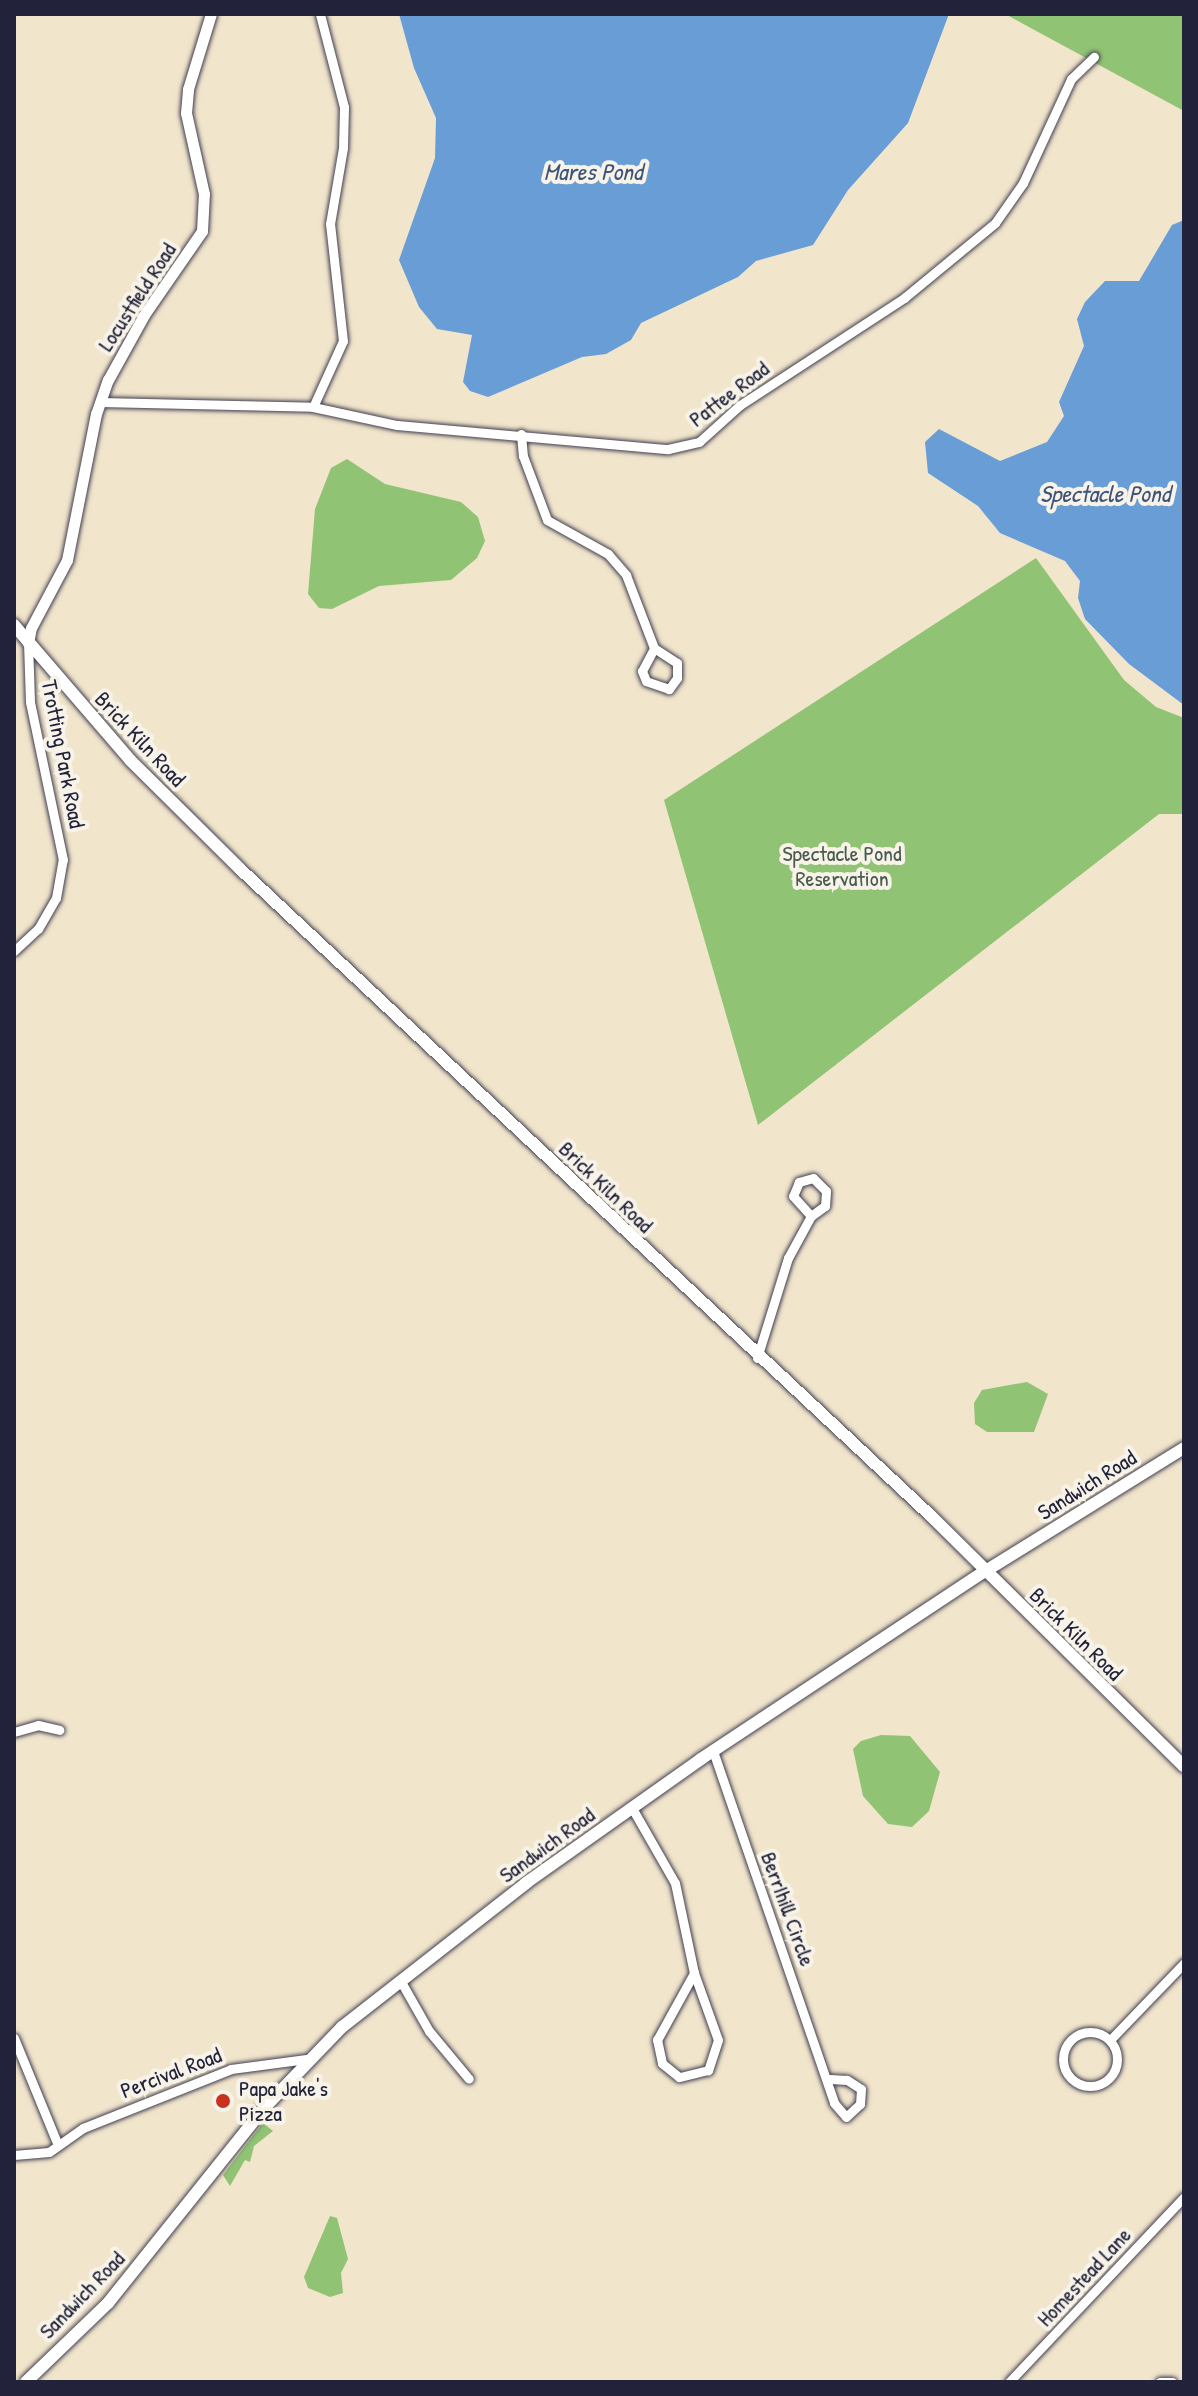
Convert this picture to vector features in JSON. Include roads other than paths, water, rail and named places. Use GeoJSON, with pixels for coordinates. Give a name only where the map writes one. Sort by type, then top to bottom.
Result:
{"type":"FeatureCollection","features":[{"type":"Feature","properties":{"kind":"main road","name":"Brick Kiln Road"},"geometry":{"type":"LineString","coordinates":[[14,625],[122,751],[207,837],[757,1358],[931,1516],[984,1572],[1184,1766]]}},
{"type":"Feature","properties":{"kind":"main road","name":"Sandwich Road"},"geometry":{"type":"LineString","coordinates":[[26,2382],[108,2303],[306,2059],[400,1980],[713,1751],[984,1572],[1184,1448]]}},
{"type":"Feature","properties":{"kind":"street","name":"Locustfield Road"},"geometry":{"type":"LineString","coordinates":[[28,643],[31,628],[67,560],[100,402],[125,344],[202,231],[204,194],[186,113],[188,89],[211,14]]}},
{"type":"Feature","properties":{"kind":"street"},"geometry":{"type":"LineString","coordinates":[[313,407],[343,341],[330,224],[343,148],[344,107],[320,14]]}},
{"type":"Feature","properties":{"kind":"street","name":"Pattee Road"},"geometry":{"type":"LineString","coordinates":[[100,402],[313,407],[397,425],[668,449],[699,442],[749,399],[874,320],[995,223],[1023,183],[1071,79],[1094,57]]}},
{"type":"Feature","properties":{"kind":"street"},"geometry":{"type":"LineString","coordinates":[[521,434],[523,456],[547,520],[608,554],[626,575],[654,648],[677,663],[677,678],[669,689],[646,681],[642,671],[654,648]]}},
{"type":"Feature","properties":{"kind":"street","name":"Trotting Park Road"},"geometry":{"type":"LineString","coordinates":[[14,951],[38,929],[56,898],[63,860],[30,702],[28,643]]}},
{"type":"Feature","properties":{"kind":"street"},"geometry":{"type":"LineString","coordinates":[[757,1358],[783,1271],[811,1216]]}},
{"type":"Feature","properties":{"kind":"street"},"geometry":{"type":"LineString","coordinates":[[14,1732],[38,1725],[59,1730]]}},
{"type":"Feature","properties":{"kind":"street","name":"BerrIhill Circle"},"geometry":{"type":"LineString","coordinates":[[713,1751],[830,2079]]}},
{"type":"Feature","properties":{"kind":"street"},"geometry":{"type":"LineString","coordinates":[[632,1808],[675,1883],[694,1973],[714,2024],[717,2052],[700,2075],[679,2077],[662,2063],[657,2040],[694,1973]]}},
{"type":"Feature","properties":{"kind":"street"},"geometry":{"type":"LineString","coordinates":[[1110,2040],[1184,1963]]}},
{"type":"Feature","properties":{"kind":"street"},"geometry":{"type":"LineString","coordinates":[[400,1980],[429,2031],[469,2079]]}},
{"type":"Feature","properties":{"kind":"street"},"geometry":{"type":"LineString","coordinates":[[1096,2032],[1110,2040],[1119,2060],[1107,2081],[1080,2085],[1070,2079],[1063,2059],[1071,2038],[1096,2032]]}},
{"type":"Feature","properties":{"kind":"street"},"geometry":{"type":"LineString","coordinates":[[14,2038],[57,2143]]}},
{"type":"Feature","properties":{"kind":"street","name":"Percival Road"},"geometry":{"type":"LineString","coordinates":[[14,2155],[49,2152],[57,2143],[217,2073],[306,2059]]}},
{"type":"Feature","properties":{"kind":"street","name":"Homestead Lane"},"geometry":{"type":"LineString","coordinates":[[1009,2382],[1184,2197]]}},
{"type":"Feature","properties":{"kind":"street"},"geometry":{"type":"LineString","coordinates":[[1160,2382],[1172,2382]]}},
{"type":"Feature","properties":{"kind":"water","name":"Mares Pond"},"geometry":{"type":"Polygon","coordinates":[[[399,14],[949,14],[908,123],[848,190],[813,245],[756,261],[738,277],[641,323],[631,340],[606,354],[582,357],[488,397],[470,391],[463,382],[472,335],[437,329],[419,307],[399,260],[435,158],[436,118],[414,68],[399,14]]]}},
{"type":"Feature","properties":{"kind":"water","name":"Spectacle Pond"},"geometry":{"type":"Polygon","coordinates":[[[1184,220],[1184,705],[1129,664],[1085,619],[1078,598],[1080,581],[1065,561],[1000,533],[978,506],[928,473],[925,442],[939,429],[1000,461],[1047,442],[1064,416],[1059,402],[1084,346],[1077,319],[1085,302],[1105,281],[1139,281],[1172,225],[1184,220]]]}},
{"type":"Feature","properties":{"kind":"place","name":"Papa Jake's Pizza"},"geometry":{"type":"Point","coordinates":[223,2101]}},
{"type":"Feature","properties":{"kind":"park label","name":"Spectacle Pond Reservation"},"geometry":{"type":"Point","coordinates":[842,866]}}]}
